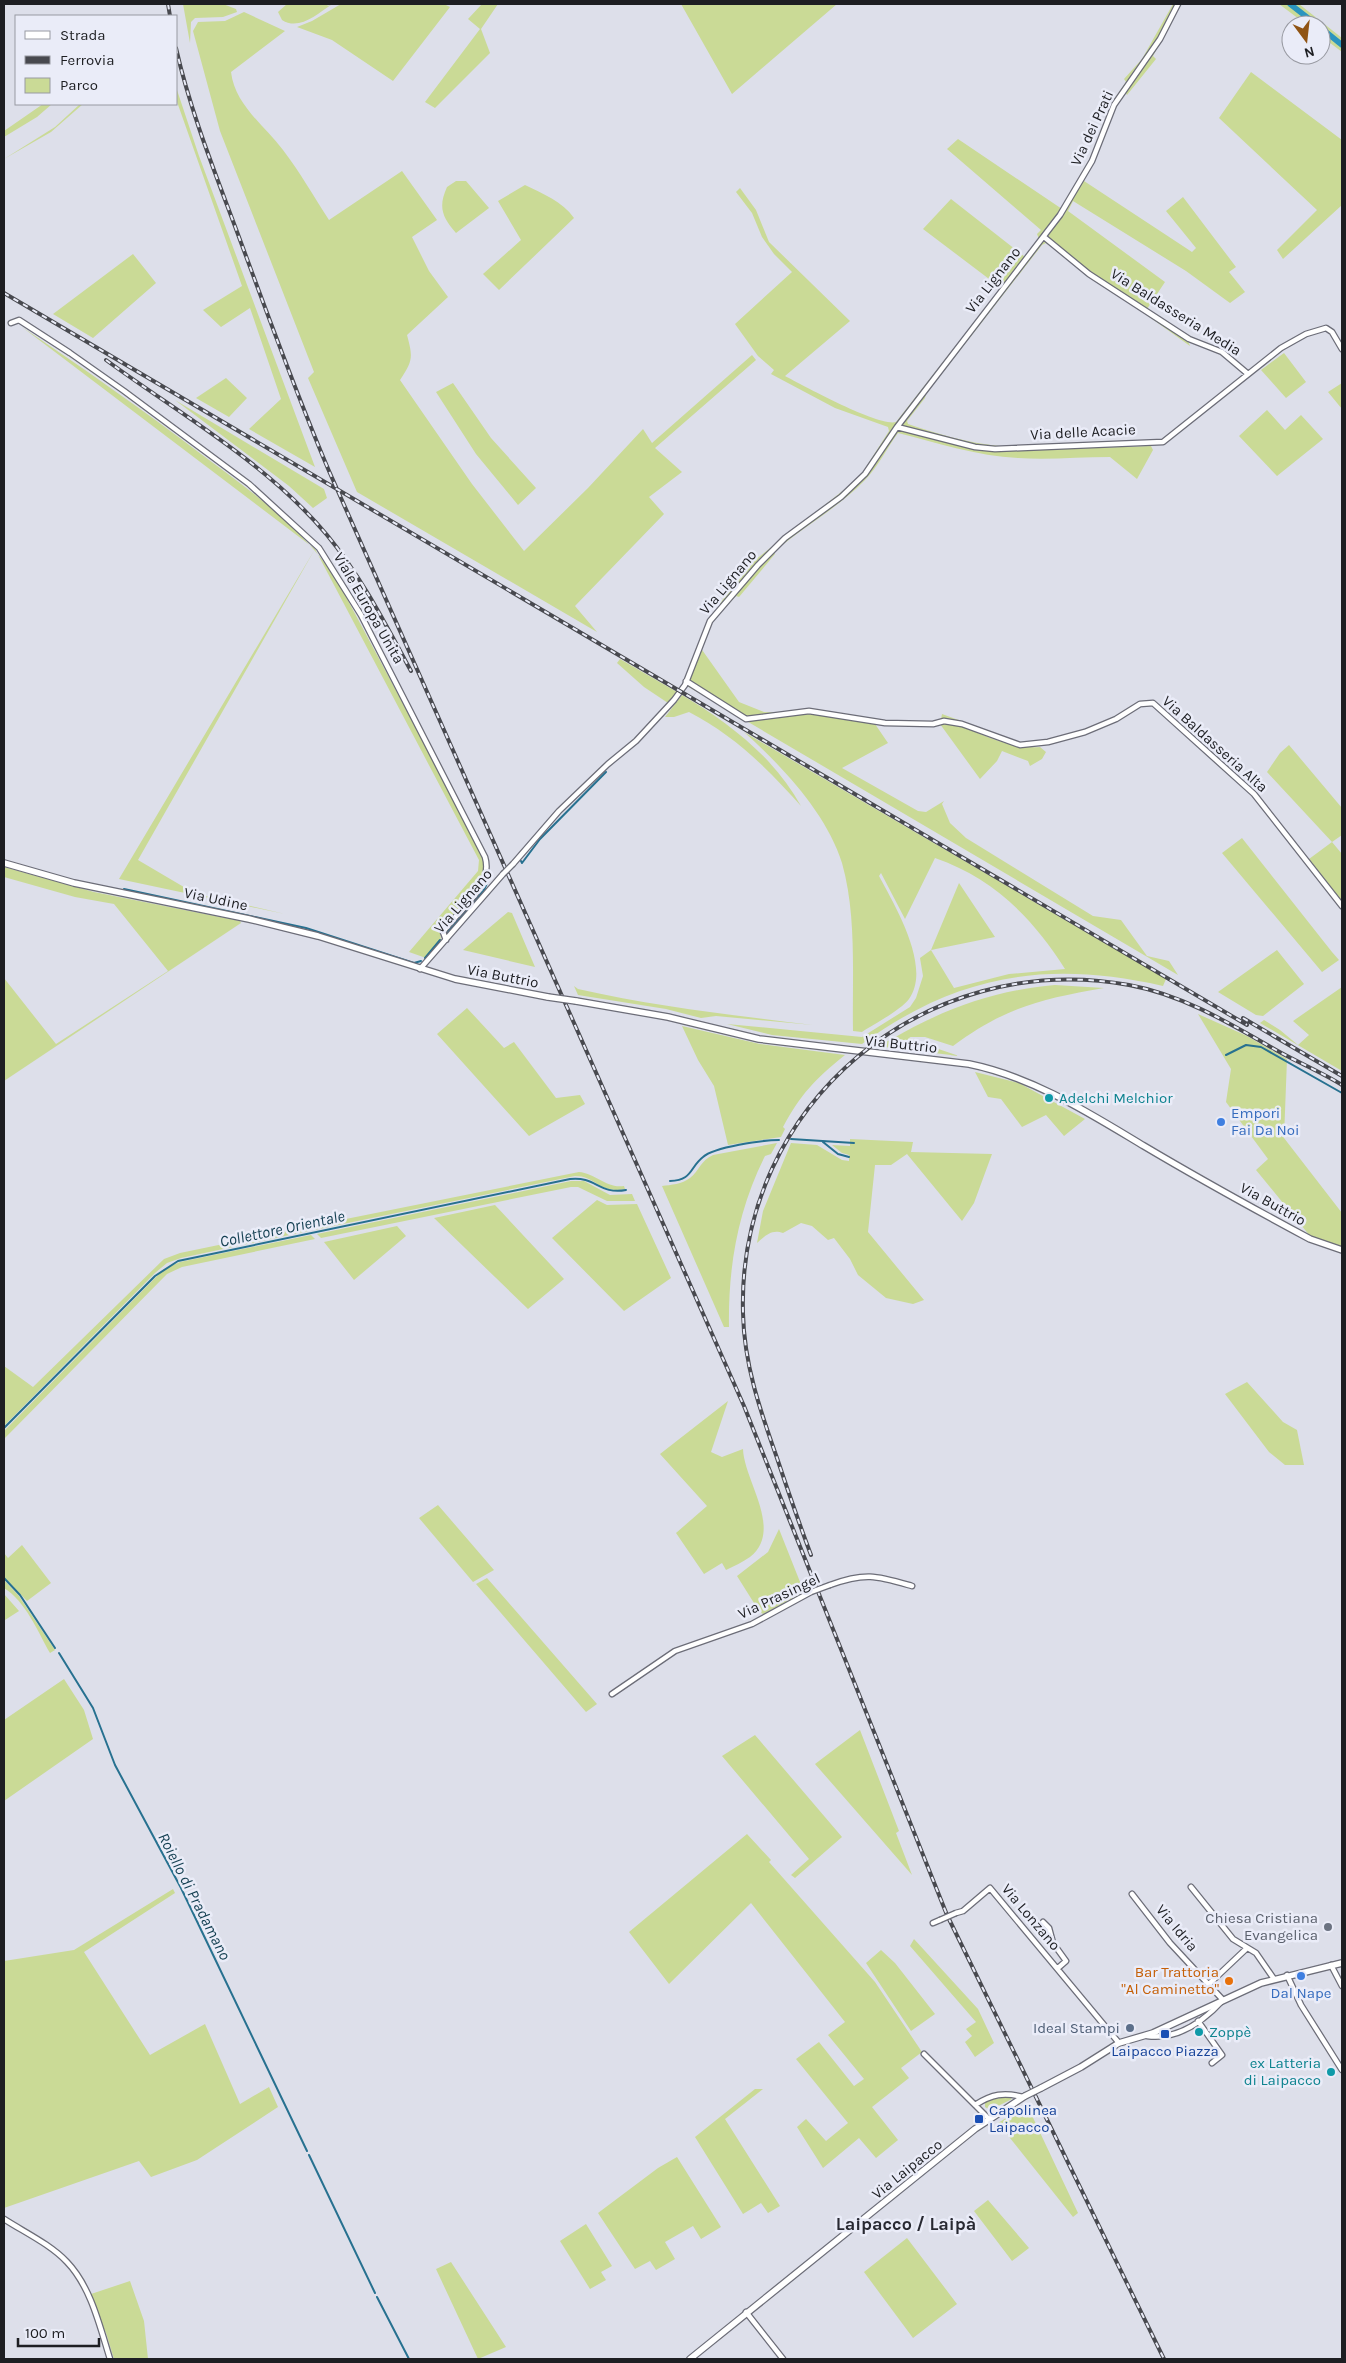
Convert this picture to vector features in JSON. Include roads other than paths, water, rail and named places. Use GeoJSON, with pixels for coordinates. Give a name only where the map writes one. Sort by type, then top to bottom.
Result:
{"type":"FeatureCollection","features":[{"type":"Feature","properties":{"kind":"street","name":"Via dei Prati"},"geometry":{"type":"LineString","coordinates":[[1044,237],[1060,215],[1092,160],[1114,105],[1160,39],[1178,4]]}},
{"type":"Feature","properties":{"kind":"street","name":"Via Baldasseria Media"},"geometry":{"type":"LineString","coordinates":[[1044,237],[1090,274],[1190,339],[1222,352],[1248,374],[1289,343],[1319,329],[1330,330],[1342,349]]}},
{"type":"Feature","properties":{"kind":"street","name":"Via Lignano"},"geometry":{"type":"LineString","coordinates":[[420,970],[559,811],[651,726],[674,700],[686,681],[704,632],[717,612],[758,565],[785,538],[841,497],[866,474],[897,427],[1044,237]]}},
{"type":"Feature","properties":{"kind":"street","name":"Viale Europa Unita"},"geometry":{"type":"LineString","coordinates":[[11,323],[19,320],[70,353],[236,475],[313,541],[332,566],[378,646],[485,857],[487,872],[482,884],[443,932],[446,940]]}},
{"type":"Feature","properties":{"kind":"street","name":"Via delle Acacie"},"geometry":{"type":"LineString","coordinates":[[897,427],[975,447],[995,449],[1160,443],[1248,374]]}},
{"type":"Feature","properties":{"kind":"street","name":"Via Baldasseria Alta"},"geometry":{"type":"LineString","coordinates":[[686,681],[746,719],[809,711],[885,723],[953,722],[1020,745],[1048,742],[1076,735],[1102,726],[1140,704],[1153,703],[1248,788],[1342,906]]}},
{"type":"Feature","properties":{"kind":"street","name":"Via Udine"},"geometry":{"type":"LineString","coordinates":[[4,863],[74,883],[249,919],[301,932],[420,970]]}},
{"type":"Feature","properties":{"kind":"street","name":"Via Buttrio"},"geometry":{"type":"LineString","coordinates":[[420,970],[548,997],[668,1017],[759,1039],[982,1066],[1040,1088],[1300,1234],[1342,1250]]}},
{"type":"Feature","properties":{"kind":"street","name":"Via Prasingel"},"geometry":{"type":"LineString","coordinates":[[612,1694],[675,1651],[752,1624],[811,1592],[830,1585],[848,1579],[872,1576],[912,1586]]}},
{"type":"Feature","properties":{"kind":"street"},"geometry":{"type":"LineString","coordinates":[[1191,1886],[1229,1934],[1246,1948],[1256,1953],[1274,1979]]}},
{"type":"Feature","properties":{"kind":"street","name":"Via Lonzano"},"geometry":{"type":"LineString","coordinates":[[933,1923],[963,1911],[990,1888],[1119,2044]]}},
{"type":"Feature","properties":{"kind":"street","name":"Via Idria"},"geometry":{"type":"LineString","coordinates":[[1132,1894],[1170,1943],[1223,2000]]}},
{"type":"Feature","properties":{"kind":"street","name":"Via Lonzano"},"geometry":{"type":"LineString","coordinates":[[1044,1922],[1049,1928],[1053,1943],[1066,1961],[1058,1968]]}},
{"type":"Feature","properties":{"kind":"street"},"geometry":{"type":"LineString","coordinates":[[1209,1984],[1246,1948]]}},
{"type":"Feature","properties":{"kind":"street","name":"Via Laipacco"},"geometry":{"type":"LineString","coordinates":[[690,2359],[746,2312],[989,2119],[1024,2096],[1081,2067],[1119,2044],[1146,2036],[1223,2000],[1274,1979],[1342,1963]]}},
{"type":"Feature","properties":{"kind":"street"},"geometry":{"type":"LineString","coordinates":[[1331,1965],[1342,1986]]}},
{"type":"Feature","properties":{"kind":"street"},"geometry":{"type":"LineString","coordinates":[[1287,1976],[1301,2004],[1342,2070]]}},
{"type":"Feature","properties":{"kind":"street","name":"Via Laipacco"},"geometry":{"type":"LineString","coordinates":[[1146,2036],[1158,2038],[1174,2036],[1198,2021],[1223,2000]]}},
{"type":"Feature","properties":{"kind":"street"},"geometry":{"type":"LineString","coordinates":[[1198,2021],[1222,2055],[1212,2063]]}},
{"type":"Feature","properties":{"kind":"street"},"geometry":{"type":"LineString","coordinates":[[924,2054],[989,2119]]}},
{"type":"Feature","properties":{"kind":"street"},"geometry":{"type":"LineString","coordinates":[[975,2105],[986,2097],[1000,2094],[1024,2096]]}},
{"type":"Feature","properties":{"kind":"street"},"geometry":{"type":"LineString","coordinates":[[4,2219],[56,2253],[75,2272],[83,2284],[102,2332],[110,2359]]}},
{"type":"Feature","properties":{"kind":"street"},"geometry":{"type":"LineString","coordinates":[[746,2312],[783,2359]]}},
{"type":"Feature","properties":{"kind":"waterway"},"geometry":{"type":"LineString","coordinates":[[1290,4],[1304,15]]}},
{"type":"Feature","properties":{"kind":"waterway"},"geometry":{"type":"LineString","coordinates":[[1331,36],[1342,45]]}},
{"type":"Feature","properties":{"kind":"waterway"},"geometry":{"type":"LineString","coordinates":[[521,861],[522,863],[540,839],[606,772]]}},
{"type":"Feature","properties":{"kind":"waterway"},"geometry":{"type":"LineString","coordinates":[[447,933],[484,890],[490,876]]}},
{"type":"Feature","properties":{"kind":"waterway"},"geometry":{"type":"LineString","coordinates":[[124,889],[306,928],[414,963],[421,961]]}},
{"type":"Feature","properties":{"kind":"waterway"},"geometry":{"type":"LineString","coordinates":[[425,958],[440,940]]}},
{"type":"Feature","properties":{"kind":"waterway","name":"Collettore Orientale"},"geometry":{"type":"LineString","coordinates":[[1226,1055],[1246,1045],[1261,1047],[1342,1093]]}},
{"type":"Feature","properties":{"kind":"waterway","name":"Collettore Orientale"},"geometry":{"type":"LineString","coordinates":[[791,1139],[854,1143]]}},
{"type":"Feature","properties":{"kind":"waterway","name":"Collettore Orientale"},"geometry":{"type":"LineString","coordinates":[[670,1181],[687,1176],[699,1161],[709,1153],[728,1147],[779,1140]]}},
{"type":"Feature","properties":{"kind":"waterway"},"geometry":{"type":"LineString","coordinates":[[823,1142],[838,1154],[849,1157]]}},
{"type":"Feature","properties":{"kind":"waterway","name":"Collettore Orientale"},"geometry":{"type":"LineString","coordinates":[[4,1428],[155,1276],[178,1261],[570,1179],[586,1180],[610,1190],[626,1190]]}},
{"type":"Feature","properties":{"kind":"waterway","name":"Roiello di Pradamano"},"geometry":{"type":"LineString","coordinates":[[4,1578],[20,1595],[55,1648]]}},
{"type":"Feature","properties":{"kind":"waterway","name":"Roiello di Pradamano"},"geometry":{"type":"LineString","coordinates":[[59,1653],[93,1708],[115,1765],[181,1888],[307,2151]]}},
{"type":"Feature","properties":{"kind":"waterway","name":"Roiello di Pradamano"},"geometry":{"type":"LineString","coordinates":[[309,2155],[375,2293]]}},
{"type":"Feature","properties":{"kind":"waterway","name":"Roiello di Pradamano"},"geometry":{"type":"LineString","coordinates":[[377,2297],[409,2359]]}},
{"type":"Feature","properties":{"kind":"railway"},"geometry":{"type":"LineString","coordinates":[[168,4],[170,15]]}},
{"type":"Feature","properties":{"kind":"railway"},"geometry":{"type":"LineString","coordinates":[[178,56],[195,117],[211,162],[316,441],[744,1406],[947,1915],[1164,2359]]}},
{"type":"Feature","properties":{"kind":"railway"},"geometry":{"type":"LineString","coordinates":[[4,293],[1247,1025]]}},
{"type":"Feature","properties":{"kind":"railway"},"geometry":{"type":"LineString","coordinates":[[106,360],[250,462],[303,509],[327,535],[351,567],[411,671]]}},
{"type":"Feature","properties":{"kind":"railway"},"geometry":{"type":"LineString","coordinates":[[811,1555],[765,1422],[754,1387],[746,1350],[743,1313],[750,1237],[772,1168],[809,1108],[858,1057],[916,1017],[982,991],[1054,980],[1129,985],[1168,996],[1223,1020],[1342,1085]]}},
{"type":"Feature","properties":{"kind":"railway"},"geometry":{"type":"LineString","coordinates":[[1243,1018],[1342,1076]]}},
{"type":"Feature","properties":{"kind":"place","name":"Adelchi Melchior"},"geometry":{"type":"Point","coordinates":[1049,1098]}},
{"type":"Feature","properties":{"kind":"place","name":"Empori Fai Da Noi"},"geometry":{"type":"Point","coordinates":[1221,1122]}},
{"type":"Feature","properties":{"kind":"place","name":"Chiesa Cristiana Evangelica"},"geometry":{"type":"Point","coordinates":[1328,1927]}},
{"type":"Feature","properties":{"kind":"place","name":"Dal Nape"},"geometry":{"type":"Point","coordinates":[1301,1976]}},
{"type":"Feature","properties":{"kind":"place","name":"Bar Trattoria \"Al Caminetto\""},"geometry":{"type":"Point","coordinates":[1229,1981]}},
{"type":"Feature","properties":{"kind":"place","name":"Ideal Stampi"},"geometry":{"type":"Point","coordinates":[1130,2028]}},
{"type":"Feature","properties":{"kind":"place","name":"Zoppè"},"geometry":{"type":"Point","coordinates":[1199,2032]}},
{"type":"Feature","properties":{"kind":"place","name":"Laipacco Piazza"},"geometry":{"type":"Point","coordinates":[1165,2034]}},
{"type":"Feature","properties":{"kind":"place","name":"ex Latteria di Laipacco"},"geometry":{"type":"Point","coordinates":[1331,2072]}},
{"type":"Feature","properties":{"kind":"place","name":"Capolinea Laipacco"},"geometry":{"type":"Point","coordinates":[979,2119]}},
{"type":"Feature","properties":{"kind":"district","name":"Laipacco / Laipà"},"geometry":{"type":"Point","coordinates":[906,2224]}}]}
